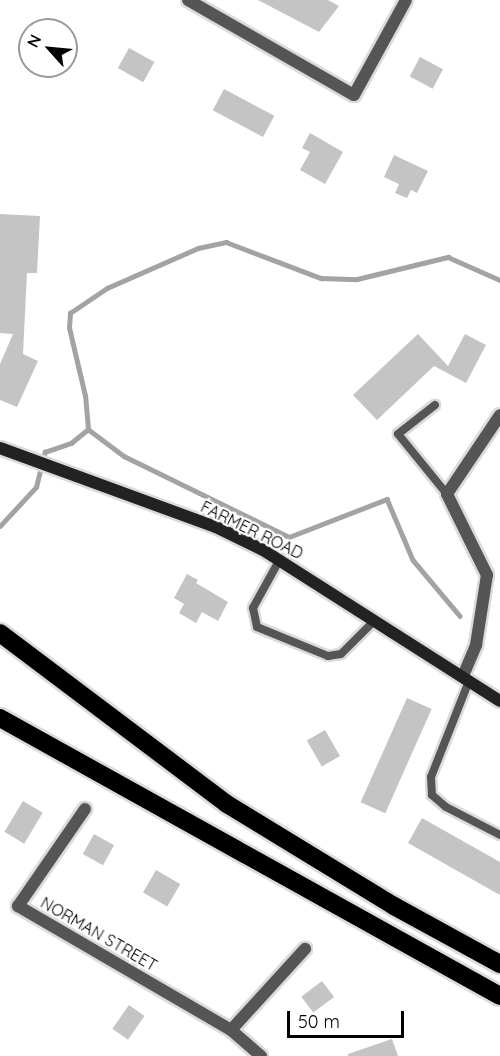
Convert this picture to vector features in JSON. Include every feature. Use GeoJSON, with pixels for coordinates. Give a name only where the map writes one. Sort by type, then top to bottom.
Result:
{"type":"FeatureCollection","features":[{"type":"Feature","properties":{"kind":"highway"},"geometry":{"type":"LineString","coordinates":[[0,633],[227,804],[393,906],[500,964]]}},
{"type":"Feature","properties":{"kind":"highway"},"geometry":{"type":"LineString","coordinates":[[0,712],[39,742]]}},
{"type":"Feature","properties":{"kind":"highway"},"geometry":{"type":"LineString","coordinates":[[0,718],[39,742],[500,996]]}},
{"type":"Feature","properties":{"kind":"street"},"geometry":{"type":"LineString","coordinates":[[189,0],[354,95],[406,0]]}},
{"type":"Feature","properties":{"kind":"street"},"geometry":{"type":"LineString","coordinates":[[466,679],[478,635],[487,575],[447,494],[500,415]]}},
{"type":"Feature","properties":{"kind":"street","name":"FARMER ROAD"},"geometry":{"type":"LineString","coordinates":[[0,448],[216,527],[280,559],[500,701]]}},
{"type":"Feature","properties":{"kind":"street","name":"NORMAN STREET"},"geometry":{"type":"LineString","coordinates":[[85,809],[18,906],[231,1030],[261,1056]]}},
{"type":"Feature","properties":{"kind":"street"},"geometry":{"type":"LineString","coordinates":[[231,1030],[304,949]]}},
{"type":"Feature","properties":{"kind":"lane"},"geometry":{"type":"LineString","coordinates":[[435,405],[398,434],[447,494]]}},
{"type":"Feature","properties":{"kind":"lane"},"geometry":{"type":"LineString","coordinates":[[280,559],[253,608],[257,627],[328,656],[341,654],[375,620]]}},
{"type":"Feature","properties":{"kind":"lane"},"geometry":{"type":"LineString","coordinates":[[466,679],[431,777],[432,795],[446,807],[500,835]]}},
{"type":"Feature","properties":{"kind":"building"},"geometry":{"type":"Polygon","coordinates":[[[258,0],[328,0],[339,6],[319,32],[258,0]]]}},
{"type":"Feature","properties":{"kind":"building"},"geometry":{"type":"Polygon","coordinates":[[[129,48],[154,62],[143,82],[118,68],[129,48]]]}},
{"type":"Feature","properties":{"kind":"building"},"geometry":{"type":"Polygon","coordinates":[[[420,57],[443,69],[433,89],[410,76],[420,57]]]}},
{"type":"Feature","properties":{"kind":"building"},"geometry":{"type":"Polygon","coordinates":[[[224,89],[274,116],[263,137],[213,110],[224,89]]]}},
{"type":"Feature","properties":{"kind":"building"},"geometry":{"type":"Polygon","coordinates":[[[310,133],[343,152],[325,184],[300,170],[310,152],[302,148],[310,133]]]}},
{"type":"Feature","properties":{"kind":"building"},"geometry":{"type":"Polygon","coordinates":[[[394,155],[428,171],[417,193],[411,190],[407,198],[395,193],[399,184],[384,177],[394,155]]]}},
{"type":"Feature","properties":{"kind":"building"},"geometry":{"type":"Polygon","coordinates":[[[0,214],[40,216],[37,273],[27,273],[23,354],[38,361],[17,407],[0,400],[0,364],[13,334],[0,333],[0,214]]]}},
{"type":"Feature","properties":{"kind":"building"},"geometry":{"type":"Polygon","coordinates":[[[418,334],[448,366],[465,334],[486,345],[466,383],[434,366],[377,420],[353,395],[418,334]]]}},
{"type":"Feature","properties":{"kind":"building"},"geometry":{"type":"Polygon","coordinates":[[[187,574],[198,580],[196,583],[228,602],[218,621],[202,612],[196,623],[179,613],[184,604],[174,598],[187,574]]]}},
{"type":"Feature","properties":{"kind":"building"},"geometry":{"type":"Polygon","coordinates":[[[407,698],[432,709],[385,813],[361,802],[407,698]]]}},
{"type":"Feature","properties":{"kind":"building"},"geometry":{"type":"Polygon","coordinates":[[[325,730],[340,756],[322,766],[307,740],[325,730]]]}},
{"type":"Feature","properties":{"kind":"building"},"geometry":{"type":"Polygon","coordinates":[[[23,801],[43,813],[24,844],[4,832],[23,801]]]}},
{"type":"Feature","properties":{"kind":"building"},"geometry":{"type":"Polygon","coordinates":[[[422,818],[500,862],[500,895],[408,843],[422,818]]]}},
{"type":"Feature","properties":{"kind":"building"},"geometry":{"type":"Polygon","coordinates":[[[94,834],[114,845],[103,865],[83,854],[94,834]]]}},
{"type":"Feature","properties":{"kind":"building"},"geometry":{"type":"Polygon","coordinates":[[[156,870],[180,884],[167,907],[143,893],[156,870]]]}},
{"type":"Feature","properties":{"kind":"building"},"geometry":{"type":"Polygon","coordinates":[[[322,981],[334,997],[313,1013],[301,997],[322,981]]]}},
{"type":"Feature","properties":{"kind":"building"},"geometry":{"type":"Polygon","coordinates":[[[129,1005],[145,1016],[128,1040],[112,1029],[129,1005]]]}},
{"type":"Feature","properties":{"kind":"building"},"geometry":{"type":"Polygon","coordinates":[[[392,1039],[398,1056],[348,1056],[348,1054],[392,1039]]]}},
{"type":"Feature","properties":{"kind":"waterway"},"geometry":{"type":"LineString","coordinates":[[0,526],[36,487],[45,452],[71,443],[88,429],[85,396],[69,328],[70,313],[107,288],[198,248],[226,242],[321,278],[357,279],[448,257],[500,280]]}},
{"type":"Feature","properties":{"kind":"waterway"},"geometry":{"type":"LineString","coordinates":[[88,429],[124,456],[289,537],[387,499],[413,560],[460,616]]}}]}
